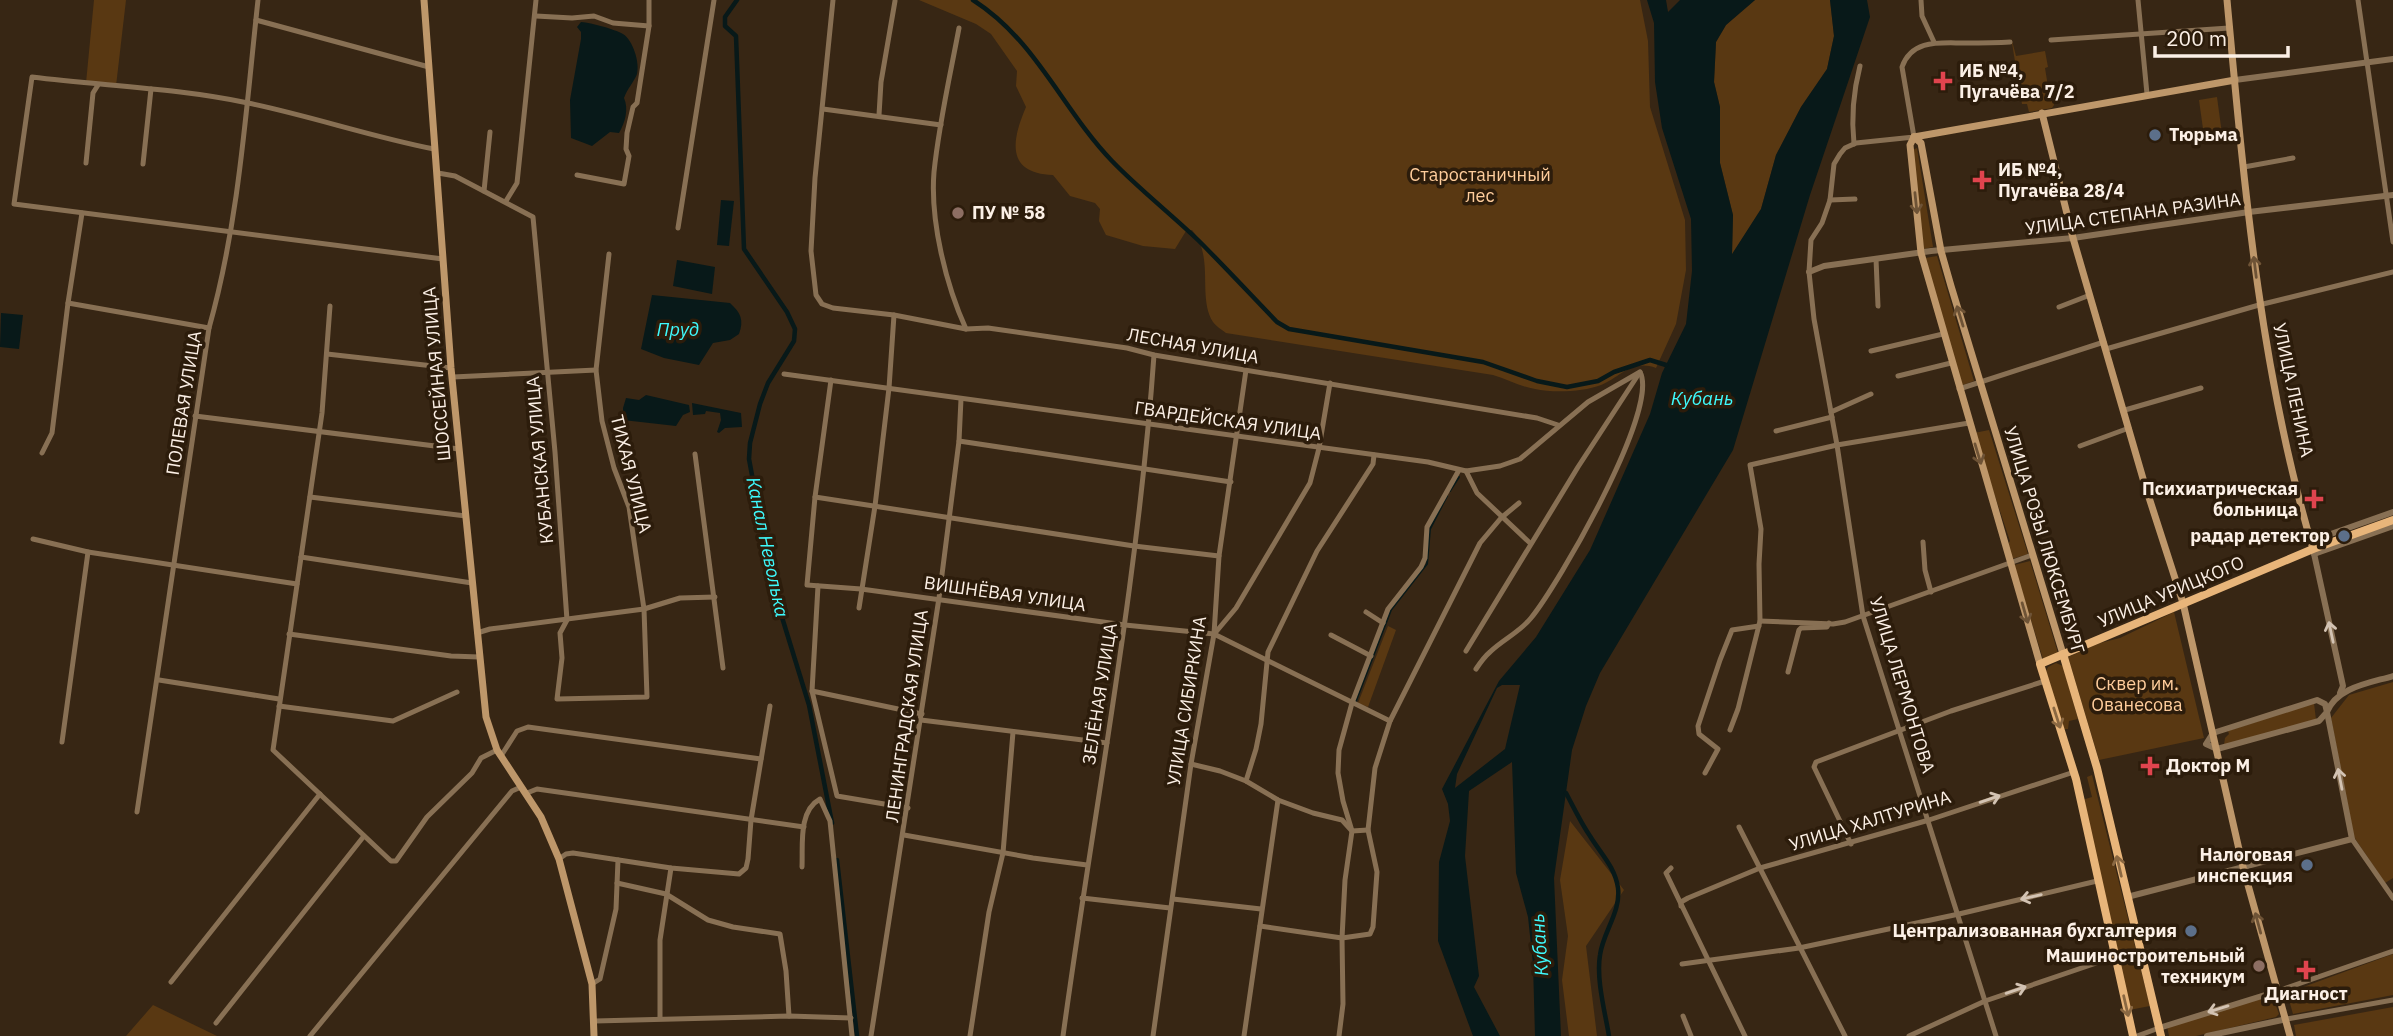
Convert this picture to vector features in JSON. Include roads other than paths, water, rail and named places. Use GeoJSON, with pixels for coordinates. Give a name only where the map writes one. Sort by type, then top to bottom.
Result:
{"type":"FeatureCollection","features":[{"type":"Feature","properties":{"kind":"main road","name":"ШОССЕЙНАЯ УЛИЦА"},"geometry":{"type":"LineString","coordinates":[[425,0],[451,368],[486,717],[497,750],[541,817],[559,859],[592,984],[594,1036]]}},
{"type":"Feature","properties":{"kind":"main road","name":"УЛИЦА ЛЕНИНА"},"geometry":{"type":"LineString","coordinates":[[2227,0],[2259,305],[2286,438],[2313,548]]}},
{"type":"Feature","properties":{"kind":"main road"},"geometry":{"type":"LineString","coordinates":[[1914,137],[2235,80]]}},
{"type":"Feature","properties":{"kind":"main road"},"geometry":{"type":"LineString","coordinates":[[2042,113],[2073,238],[2144,482],[2183,603],[2243,867],[2290,1036]]}},
{"type":"Feature","properties":{"kind":"main road","name":"УЛИЦА РОЗЫ ЛЮКСЕМБУРГ"},"geometry":{"type":"LineString","coordinates":[[2135,1036],[2114,957],[2074,772],[1958,389],[1921,253],[1910,145],[1914,137],[1921,143],[1941,251],[2098,772],[2160,1032]]}},
{"type":"Feature","properties":{"kind":"main road","name":"УЛИЦА УРИЦКОГО"},"geometry":{"type":"LineString","coordinates":[[2040,664],[2313,548],[2393,523]]}},
{"type":"Feature","properties":{"kind":"street","name":"ПОЛЕВАЯ УЛИЦА"},"geometry":{"type":"LineString","coordinates":[[137,812],[159,680],[209,328],[222,278],[248,103],[258,0]]}},
{"type":"Feature","properties":{"kind":"street"},"geometry":{"type":"LineString","coordinates":[[438,173],[455,176],[506,201],[517,183],[536,0]]}},
{"type":"Feature","properties":{"kind":"street"},"geometry":{"type":"LineString","coordinates":[[577,175],[624,184],[629,156],[626,149],[627,133],[636,103],[649,26],[649,0]]}},
{"type":"Feature","properties":{"kind":"street"},"geometry":{"type":"LineString","coordinates":[[678,228],[714,0]]}},
{"type":"Feature","properties":{"kind":"street"},"geometry":{"type":"LineString","coordinates":[[833,0],[823,109],[941,125]]}},
{"type":"Feature","properties":{"kind":"street"},"geometry":{"type":"LineString","coordinates":[[1921,0],[1922,16],[1934,42],[2010,42]]}},
{"type":"Feature","properties":{"kind":"street"},"geometry":{"type":"LineString","coordinates":[[2138,0],[2147,94]]}},
{"type":"Feature","properties":{"kind":"street"},"geometry":{"type":"LineString","coordinates":[[2358,0],[2389,195],[2393,242]]}},
{"type":"Feature","properties":{"kind":"street"},"geometry":{"type":"LineString","coordinates":[[879,115],[881,82],[895,1]]}},
{"type":"Feature","properties":{"kind":"street"},"geometry":{"type":"LineString","coordinates":[[536,16],[594,16],[613,23],[649,26]]}},
{"type":"Feature","properties":{"kind":"street"},"geometry":{"type":"LineString","coordinates":[[256,20],[429,67]]}},
{"type":"Feature","properties":{"kind":"street"},"geometry":{"type":"LineString","coordinates":[[959,28],[934,173],[937,224],[946,269],[957,307],[967,329]]}},
{"type":"Feature","properties":{"kind":"street"},"geometry":{"type":"LineString","coordinates":[[2050,40],[2229,28]]}},
{"type":"Feature","properties":{"kind":"street","name":"УЛИЦА РОЗЫ ЛЮКСЕМБУРГ"},"geometry":{"type":"LineString","coordinates":[[1914,137],[1902,67],[1913,51],[1934,42]]}},
{"type":"Feature","properties":{"kind":"street"},"geometry":{"type":"LineString","coordinates":[[2235,80],[2393,59]]}},
{"type":"Feature","properties":{"kind":"street"},"geometry":{"type":"LineString","coordinates":[[1860,66],[1853,96],[1854,144],[1914,137]]}},
{"type":"Feature","properties":{"kind":"street"},"geometry":{"type":"LineString","coordinates":[[434,149],[248,103],[151,89],[32,77],[14,204],[443,259]]}},
{"type":"Feature","properties":{"kind":"street"},"geometry":{"type":"LineString","coordinates":[[86,163],[93,93],[98,85]]}},
{"type":"Feature","properties":{"kind":"street"},"geometry":{"type":"LineString","coordinates":[[143,164],[151,89]]}},
{"type":"Feature","properties":{"kind":"street","name":"ЛЕСНАЯ УЛИЦА"},"geometry":{"type":"LineString","coordinates":[[823,109],[815,178],[811,251],[816,295],[822,304],[832,308],[894,315],[967,329],[988,328],[1127,348],[1154,355],[1537,418],[1558,425]]}},
{"type":"Feature","properties":{"kind":"street"},"geometry":{"type":"LineString","coordinates":[[484,191],[490,132]]}},
{"type":"Feature","properties":{"kind":"street","name":"УЛИЦА ЛЕРМОНТОВА"},"geometry":{"type":"LineString","coordinates":[[1854,144],[1845,148],[1834,164],[1830,200],[1822,223],[1811,240],[1809,272],[1814,319],[1837,445],[1863,616],[1996,1036]]}},
{"type":"Feature","properties":{"kind":"street"},"geometry":{"type":"LineString","coordinates":[[2244,167],[2293,158]]}},
{"type":"Feature","properties":{"kind":"street","name":"УЛИЦА СТЕПАНА РАЗИНА"},"geometry":{"type":"LineString","coordinates":[[1809,272],[1824,267],[1921,253],[2073,238],[2389,195]]}},
{"type":"Feature","properties":{"kind":"street"},"geometry":{"type":"LineString","coordinates":[[1830,200],[1855,200]]}},
{"type":"Feature","properties":{"kind":"street","name":"КУБАНСКАЯ УЛИЦА"},"geometry":{"type":"LineString","coordinates":[[506,201],[533,217],[555,452],[567,620],[561,633],[562,657],[557,699]]}},
{"type":"Feature","properties":{"kind":"street"},"geometry":{"type":"LineString","coordinates":[[42,453],[52,433],[82,213]]}},
{"type":"Feature","properties":{"kind":"street","name":"ТИХАЯ УЛИЦА"},"geometry":{"type":"LineString","coordinates":[[557,699],[646,696],[644,610],[629,507],[614,468],[602,421],[596,370],[609,254]]}},
{"type":"Feature","properties":{"kind":"street"},"geometry":{"type":"LineString","coordinates":[[1876,259],[1878,306]]}},
{"type":"Feature","properties":{"kind":"street"},"geometry":{"type":"LineString","coordinates":[[1958,389],[2105,345],[2393,272]]}},
{"type":"Feature","properties":{"kind":"street"},"geometry":{"type":"LineString","coordinates":[[2059,307],[2090,295]]}},
{"type":"Feature","properties":{"kind":"street"},"geometry":{"type":"LineString","coordinates":[[68,303],[209,328]]}},
{"type":"Feature","properties":{"kind":"street"},"geometry":{"type":"LineString","coordinates":[[330,306],[320,432],[273,750],[391,861],[396,861],[428,817],[475,769],[481,758],[497,750],[517,731],[528,727],[761,759]]}},
{"type":"Feature","properties":{"kind":"street"},"geometry":{"type":"LineString","coordinates":[[859,608],[875,506],[889,388],[894,315]]}},
{"type":"Feature","properties":{"kind":"street"},"geometry":{"type":"LineString","coordinates":[[1871,351],[1943,334]]}},
{"type":"Feature","properties":{"kind":"street"},"geometry":{"type":"LineString","coordinates":[[327,354],[451,368]]}},
{"type":"Feature","properties":{"kind":"street","name":"ЗЕЛЁНАЯ УЛИЦА"},"geometry":{"type":"LineString","coordinates":[[1063,1036],[1125,625],[1145,470],[1154,355]]}},
{"type":"Feature","properties":{"kind":"street"},"geometry":{"type":"LineString","coordinates":[[1898,376],[1951,363]]}},
{"type":"Feature","properties":{"kind":"street"},"geometry":{"type":"LineString","coordinates":[[453,377],[596,370]]}},
{"type":"Feature","properties":{"kind":"street","name":"УЛИЦА СИБИРКИНА"},"geometry":{"type":"LineString","coordinates":[[1153,1036],[1191,764],[1214,634],[1219,556],[1246,370]]}},
{"type":"Feature","properties":{"kind":"street"},"geometry":{"type":"LineString","coordinates":[[1466,651],[1530,543],[1640,372]]}},
{"type":"Feature","properties":{"kind":"street"},"geometry":{"type":"LineString","coordinates":[[1476,669],[1489,653],[1529,621],[1549,594],[1595,515],[1632,430],[1643,395],[1640,372]]}},
{"type":"Feature","properties":{"kind":"street","name":"ГВАРДЕЙСКАЯ УЛИЦА"},"geometry":{"type":"LineString","coordinates":[[784,374],[1428,462],[1466,471],[1500,466],[1520,459],[1588,402],[1640,372]]}},
{"type":"Feature","properties":{"kind":"street"},"geometry":{"type":"LineString","coordinates":[[831,380],[815,497],[1134,546],[1219,556]]}},
{"type":"Feature","properties":{"kind":"street"},"geometry":{"type":"LineString","coordinates":[[1214,634],[1236,608],[1306,491],[1320,448],[1330,383]]}},
{"type":"Feature","properties":{"kind":"street"},"geometry":{"type":"LineString","coordinates":[[2125,410],[2202,388]]}},
{"type":"Feature","properties":{"kind":"street"},"geometry":{"type":"LineString","coordinates":[[1776,431],[1831,414],[1871,394]]}},
{"type":"Feature","properties":{"kind":"street","name":"ЛЕНИНГРАДСКАЯ УЛИЦА"},"geometry":{"type":"LineString","coordinates":[[871,1036],[939,598],[959,441],[961,399]]}},
{"type":"Feature","properties":{"kind":"street"},"geometry":{"type":"LineString","coordinates":[[195,416],[459,449]]}},
{"type":"Feature","properties":{"kind":"street"},"geometry":{"type":"LineString","coordinates":[[1730,730],[1760,623],[1761,529],[1750,465],[1837,445],[1969,423]]}},
{"type":"Feature","properties":{"kind":"street"},"geometry":{"type":"LineString","coordinates":[[2080,446],[2130,428]]}},
{"type":"Feature","properties":{"kind":"street"},"geometry":{"type":"LineString","coordinates":[[959,441],[1231,482]]}},
{"type":"Feature","properties":{"kind":"street"},"geometry":{"type":"LineString","coordinates":[[695,454],[723,668]]}},
{"type":"Feature","properties":{"kind":"street"},"geometry":{"type":"LineString","coordinates":[[1246,781],[1261,724],[1268,652],[1317,551],[1373,464],[1374,455]]}},
{"type":"Feature","properties":{"kind":"street"},"geometry":{"type":"LineString","coordinates":[[1339,1036],[1343,1004],[1345,880],[1352,831],[1338,773],[1339,750],[1352,703],[1388,609],[1422,567],[1427,527],[1459,470]]}},
{"type":"Feature","properties":{"kind":"street"},"geometry":{"type":"LineString","coordinates":[[1466,471],[1477,493],[1530,543]]}},
{"type":"Feature","properties":{"kind":"street"},"geometry":{"type":"LineString","coordinates":[[310,497],[466,516]]}},
{"type":"Feature","properties":{"kind":"street","name":"ВИШНЁВАЯ УЛИЦА"},"geometry":{"type":"LineString","coordinates":[[815,497],[807,585],[939,598],[1125,625],[1214,634],[1390,721]]}},
{"type":"Feature","properties":{"kind":"street"},"geometry":{"type":"LineString","coordinates":[[1260,926],[1342,938],[1370,934],[1373,927],[1377,872],[1368,830],[1375,768],[1390,721],[1479,543],[1501,518],[1520,503]]}},
{"type":"Feature","properties":{"kind":"street","name":"УЛИЦА УРИЦКОГО"},"geometry":{"type":"LineString","coordinates":[[2313,548],[2393,512]]}},
{"type":"Feature","properties":{"kind":"street"},"geometry":{"type":"LineString","coordinates":[[33,539],[88,552],[297,584]]}},
{"type":"Feature","properties":{"kind":"street"},"geometry":{"type":"LineString","coordinates":[[1923,542],[1930,592]]}},
{"type":"Feature","properties":{"kind":"street","name":"УЛИЦА ЛЕНИНА"},"geometry":{"type":"LineString","coordinates":[[2313,548],[2343,687],[2337,697]]}},
{"type":"Feature","properties":{"kind":"street"},"geometry":{"type":"LineString","coordinates":[[62,742],[88,552]]}},
{"type":"Feature","properties":{"kind":"street"},"geometry":{"type":"LineString","coordinates":[[1704,773],[1718,749],[1699,734],[1698,726],[1732,630],[1760,623],[1845,622],[2032,555]]}},
{"type":"Feature","properties":{"kind":"street"},"geometry":{"type":"LineString","coordinates":[[301,557],[472,583]]}},
{"type":"Feature","properties":{"kind":"street"},"geometry":{"type":"LineString","coordinates":[[818,586],[812,691],[837,796],[908,808]]}},
{"type":"Feature","properties":{"kind":"street"},"geometry":{"type":"LineString","coordinates":[[477,633],[490,629],[644,610],[680,598],[715,597]]}},
{"type":"Feature","properties":{"kind":"street"},"geometry":{"type":"LineString","coordinates":[[1366,612],[1383,624]]}},
{"type":"Feature","properties":{"kind":"street"},"geometry":{"type":"LineString","coordinates":[[1788,672],[1799,630],[1827,627],[1829,623]]}},
{"type":"Feature","properties":{"kind":"street"},"geometry":{"type":"LineString","coordinates":[[289,634],[451,656],[479,657]]}},
{"type":"Feature","properties":{"kind":"street"},"geometry":{"type":"LineString","coordinates":[[1331,635],[1371,656]]}},
{"type":"Feature","properties":{"kind":"street"},"geometry":{"type":"LineString","coordinates":[[2217,749],[2319,722],[2327,716],[2337,697],[2347,690],[2393,676]]}},
{"type":"Feature","properties":{"kind":"street"},"geometry":{"type":"LineString","coordinates":[[159,680],[393,721],[457,692]]}},
{"type":"Feature","properties":{"kind":"street"},"geometry":{"type":"LineString","coordinates":[[1851,844],[1814,767],[1816,762],[1964,707],[2045,681]]}},
{"type":"Feature","properties":{"kind":"street"},"geometry":{"type":"LineString","coordinates":[[812,691],[922,717],[1013,732],[1107,743]]}},
{"type":"Feature","properties":{"kind":"street"},"geometry":{"type":"LineString","coordinates":[[2213,733],[2310,701],[2322,702],[2352,839],[2393,898]]}},
{"type":"Feature","properties":{"kind":"street"},"geometry":{"type":"LineString","coordinates":[[559,859],[572,853],[671,868],[739,874],[746,868],[770,706]]}},
{"type":"Feature","properties":{"kind":"street"},"geometry":{"type":"LineString","coordinates":[[970,1036],[989,912],[1003,853],[1013,732]]}},
{"type":"Feature","properties":{"kind":"street"},"geometry":{"type":"LineString","coordinates":[[1191,764],[1220,771],[1246,781],[1278,800],[1342,820],[1352,831]]}},
{"type":"Feature","properties":{"kind":"street","name":"УЛИЦА ХАЛТУРИНА"},"geometry":{"type":"LineString","coordinates":[[1681,906],[1681,902],[1688,898],[1760,868],[1851,844],[2074,772]]}},
{"type":"Feature","properties":{"kind":"street"},"geometry":{"type":"LineString","coordinates":[[310,1036],[512,791],[537,789],[804,827]]}},
{"type":"Feature","properties":{"kind":"street"},"geometry":{"type":"LineString","coordinates":[[171,982],[320,794]]}},
{"type":"Feature","properties":{"kind":"street"},"geometry":{"type":"LineString","coordinates":[[802,867],[804,827],[809,808],[820,799],[830,821],[852,1036]]}},
{"type":"Feature","properties":{"kind":"street"},"geometry":{"type":"LineString","coordinates":[[1244,1036],[1278,800]]}},
{"type":"Feature","properties":{"kind":"street"},"geometry":{"type":"LineString","coordinates":[[1739,827],[1845,1036]]}},
{"type":"Feature","properties":{"kind":"street"},"geometry":{"type":"LineString","coordinates":[[1352,831],[1368,830]]}},
{"type":"Feature","properties":{"kind":"street"},"geometry":{"type":"LineString","coordinates":[[904,835],[1087,865]]}},
{"type":"Feature","properties":{"kind":"street"},"geometry":{"type":"LineString","coordinates":[[216,1023],[364,836]]}},
{"type":"Feature","properties":{"kind":"street"},"geometry":{"type":"LineString","coordinates":[[2127,897],[2352,839]]}},
{"type":"Feature","properties":{"kind":"street"},"geometry":{"type":"LineString","coordinates":[[592,984],[600,979],[615,909],[618,860]]}},
{"type":"Feature","properties":{"kind":"street"},"geometry":{"type":"LineString","coordinates":[[660,1017],[660,940],[671,868]]}},
{"type":"Feature","properties":{"kind":"street"},"geometry":{"type":"LineString","coordinates":[[1671,868],[1666,873],[1745,1036]]}},
{"type":"Feature","properties":{"kind":"street"},"geometry":{"type":"LineString","coordinates":[[1682,964],[1799,948],[2097,881]]}},
{"type":"Feature","properties":{"kind":"street"},"geometry":{"type":"LineString","coordinates":[[617,883],[666,894],[708,920],[780,934],[789,1016]]}},
{"type":"Feature","properties":{"kind":"street"},"geometry":{"type":"LineString","coordinates":[[1082,898],[1170,908]]}},
{"type":"Feature","properties":{"kind":"street"},"geometry":{"type":"LineString","coordinates":[[1172,899],[1261,909]]}},
{"type":"Feature","properties":{"kind":"street"},"geometry":{"type":"LineString","coordinates":[[2135,1036],[2160,1032],[2393,951]]}},
{"type":"Feature","properties":{"kind":"street"},"geometry":{"type":"LineString","coordinates":[[1909,1036],[1985,1001],[2114,957]]}},
{"type":"Feature","properties":{"kind":"street"},"geometry":{"type":"LineString","coordinates":[[2207,1036],[2393,1000]]}},
{"type":"Feature","properties":{"kind":"street"},"geometry":{"type":"LineString","coordinates":[[1683,1016],[1691,1036]]}},
{"type":"Feature","properties":{"kind":"street"},"geometry":{"type":"LineString","coordinates":[[594,1021],[660,1017],[851,1018]]}},
{"type":"Feature","properties":{"kind":"water","name":"Кубань"},"geometry":{"type":"Polygon","coordinates":[[[1647,0],[1666,0],[1668,12],[1680,0],[1755,0],[1726,25],[1716,42],[1714,82],[1720,107],[1720,163],[1733,215],[1732,254],[1761,209],[1776,155],[1801,107],[1827,69],[1834,36],[1830,0],[1867,0],[1870,17],[1810,195],[1733,450],[1600,673],[1572,750],[1554,878],[1561,1036],[1535,1036],[1533,964],[1528,917],[1516,873],[1512,762],[1469,791],[1465,856],[1479,976],[1474,987],[1500,1036],[1473,1036],[1438,941],[1439,862],[1450,821],[1448,804],[1442,789],[1499,681],[1536,637],[1590,550],[1650,414],[1662,373],[1686,324],[1692,271],[1691,219],[1662,128],[1655,82],[1654,23],[1647,0]],[[1502,685],[1497,688],[1457,774],[1455,788],[1505,749],[1520,685],[1502,685]]]}},
{"type":"Feature","properties":{"kind":"water"},"geometry":{"type":"Polygon","coordinates":[[[581,22],[614,30],[627,37],[633,46],[637,64],[637,74],[624,98],[626,116],[619,133],[610,132],[592,146],[571,138],[570,100],[581,39],[581,32],[577,27],[581,22]]]}},
{"type":"Feature","properties":{"kind":"water"},"geometry":{"type":"Polygon","coordinates":[[[721,200],[734,201],[729,246],[717,245],[721,200]]]}},
{"type":"Feature","properties":{"kind":"water"},"geometry":{"type":"Polygon","coordinates":[[[677,260],[715,267],[712,294],[673,286],[677,260]]]}},
{"type":"Feature","properties":{"kind":"water","name":"Пруд"},"geometry":{"type":"Polygon","coordinates":[[[652,295],[730,303],[740,317],[739,334],[730,340],[713,343],[699,365],[664,358],[641,349],[652,295]]]}},
{"type":"Feature","properties":{"kind":"water"},"geometry":{"type":"Polygon","coordinates":[[[1,313],[23,315],[19,349],[0,347],[1,313]]]}},
{"type":"Feature","properties":{"kind":"water"},"geometry":{"type":"Polygon","coordinates":[[[646,395],[689,405],[690,412],[683,415],[676,426],[623,420],[626,398],[639,400],[646,395]]]}},
{"type":"Feature","properties":{"kind":"water"},"geometry":{"type":"Polygon","coordinates":[[[692,403],[741,413],[742,427],[725,428],[719,433],[720,413],[706,411],[705,414],[693,415],[692,403]]]}},
{"type":"Feature","properties":{"kind":"waterway","name":"Канал Неволька"},"geometry":{"type":"LineString","coordinates":[[737,0],[725,17],[725,26],[736,36],[744,249],[787,312],[795,329],[794,341],[768,383],[760,404],[750,443],[749,459],[773,588],[809,705],[832,823]]}},
{"type":"Feature","properties":{"kind":"waterway"},"geometry":{"type":"LineString","coordinates":[[973,0],[995,16],[1014,35],[1112,161],[1199,241],[1277,322],[1289,329],[1483,362],[1537,381],[1567,387],[1598,381],[1614,372],[1650,360],[1666,365]]}},
{"type":"Feature","properties":{"kind":"waterway"},"geometry":{"type":"LineString","coordinates":[[1450,491],[1459,477]]}},
{"type":"Feature","properties":{"kind":"waterway"},"geometry":{"type":"LineString","coordinates":[[1356,701],[1391,610],[1427,564],[1430,529],[1447,496]]}},
{"type":"Feature","properties":{"kind":"waterway"},"geometry":{"type":"LineString","coordinates":[[1566,793],[1611,867],[1618,888],[1617,905],[1599,964],[1609,1036]]}},
{"type":"Feature","properties":{"kind":"waterway","name":"Канал Неволька"},"geometry":{"type":"LineString","coordinates":[[837,860],[857,1036]]}},
{"type":"Feature","properties":{"kind":"place","name":"ИБ №4, Пугачёва 7/2"},"geometry":{"type":"Point","coordinates":[1943,81]}},
{"type":"Feature","properties":{"kind":"place","name":"Тюрьма"},"geometry":{"type":"Point","coordinates":[2155,135]}},
{"type":"Feature","properties":{"kind":"place","name":"ИБ №4, Пугачёва 28/4"},"geometry":{"type":"Point","coordinates":[1982,180]}},
{"type":"Feature","properties":{"kind":"place","name":"ПУ № 58"},"geometry":{"type":"Point","coordinates":[958,213]}},
{"type":"Feature","properties":{"kind":"place","name":"Психиатрическая больница"},"geometry":{"type":"Point","coordinates":[2314,499]}},
{"type":"Feature","properties":{"kind":"place","name":"радар детектор"},"geometry":{"type":"Point","coordinates":[2344,536]}},
{"type":"Feature","properties":{"kind":"place","name":"Доктор М"},"geometry":{"type":"Point","coordinates":[2150,766]}},
{"type":"Feature","properties":{"kind":"place","name":"Налоговая инспекция"},"geometry":{"type":"Point","coordinates":[2307,865]}},
{"type":"Feature","properties":{"kind":"place","name":"Централизованная бухгалтерия"},"geometry":{"type":"Point","coordinates":[2191,931]}},
{"type":"Feature","properties":{"kind":"place","name":"Машиностроительный техникум"},"geometry":{"type":"Point","coordinates":[2259,966]}},
{"type":"Feature","properties":{"kind":"place","name":"Диагност"},"geometry":{"type":"Point","coordinates":[2306,970]}},
{"type":"Feature","properties":{"kind":"park label","name":"Старостаничный лес"},"geometry":{"type":"Point","coordinates":[1480,185]}},
{"type":"Feature","properties":{"kind":"park label","name":"Сквер им. Ованесова"},"geometry":{"type":"Point","coordinates":[2137,694]}}]}
